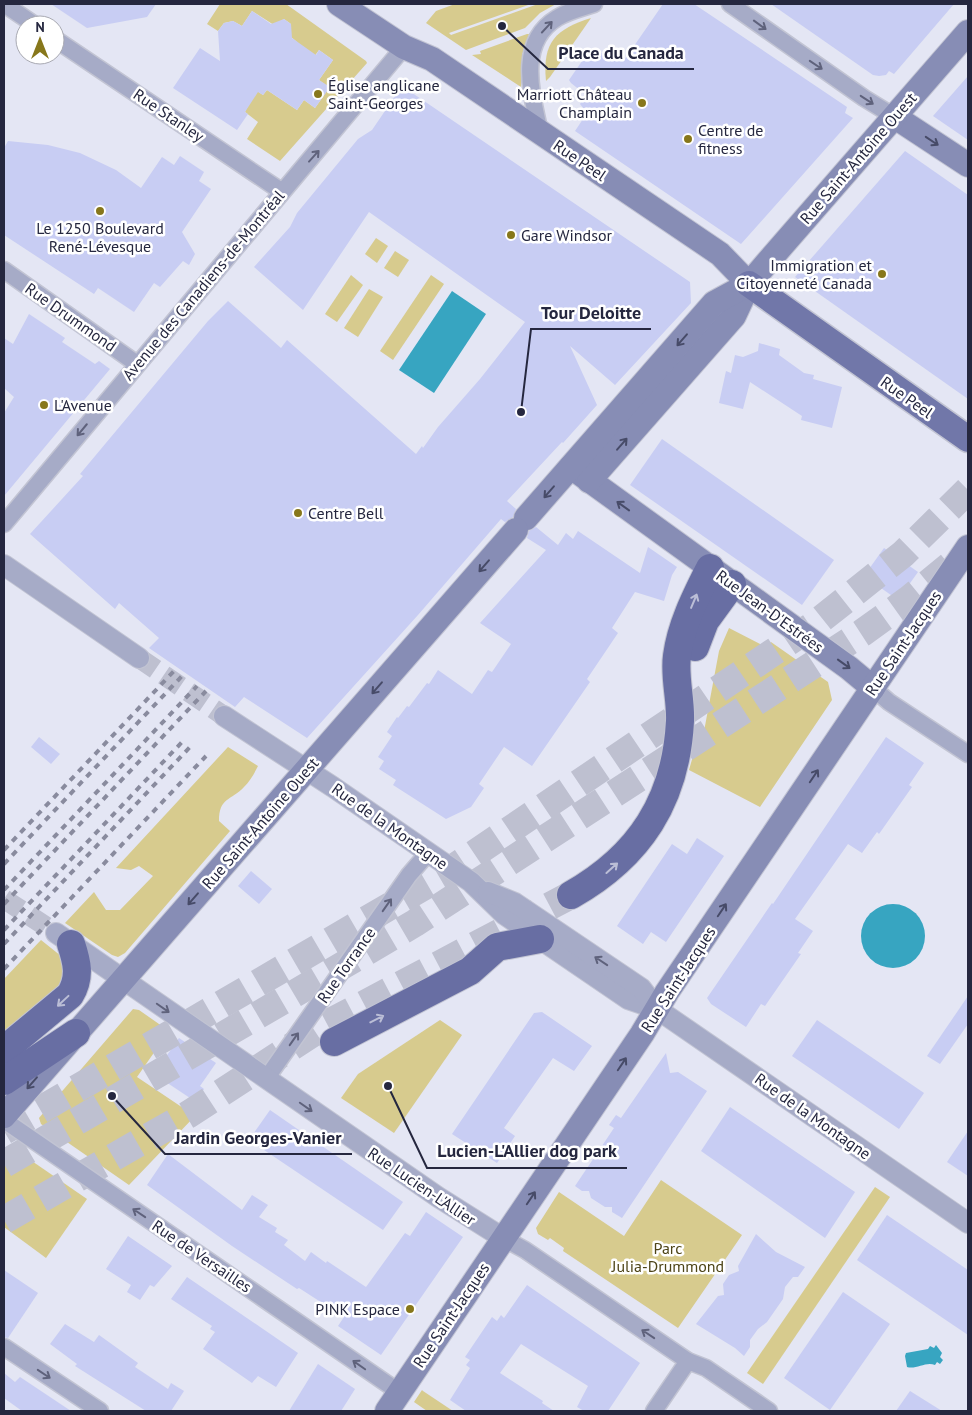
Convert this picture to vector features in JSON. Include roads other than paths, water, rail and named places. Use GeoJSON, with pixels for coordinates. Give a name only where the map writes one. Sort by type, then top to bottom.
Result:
{"type":"FeatureCollection","features":[{"type":"Feature","properties":{"kind":"highway"},"geometry":{"type":"LineString","coordinates":[[680,712],[676,664],[678,649],[689,612],[710,568]]}},
{"type":"Feature","properties":{"kind":"highway"},"geometry":{"type":"LineString","coordinates":[[571,895],[597,880],[618,862],[636,843],[655,815],[666,793],[674,764],[680,712],[702,628],[709,615],[732,584]]}},
{"type":"Feature","properties":{"kind":"highway"},"geometry":{"type":"LineString","coordinates":[[4,1050],[70,995],[77,977],[77,963],[64,938]]}},
{"type":"Feature","properties":{"kind":"highway"},"geometry":{"type":"LineString","coordinates":[[334,1042],[470,970],[497,947],[540,939]]}},
{"type":"Feature","properties":{"kind":"highway"},"geometry":{"type":"LineString","coordinates":[[4,1081],[76,1033]]}},
{"type":"Feature","properties":{"kind":"main road","name":"Rue Peel"},"geometry":{"type":"LineString","coordinates":[[340,4],[404,48],[432,59],[720,254],[749,284]]}},
{"type":"Feature","properties":{"kind":"main road","name":"Rue Saint-Antoine Ouest"},"geometry":{"type":"LineString","coordinates":[[589,481],[734,316],[749,284],[968,32]]}},
{"type":"Feature","properties":{"kind":"main road","name":"Rue Peel"},"geometry":{"type":"LineString","coordinates":[[404,48],[423,71],[717,269],[749,284],[968,439]]}},
{"type":"Feature","properties":{"kind":"main road"},"geometry":{"type":"LineString","coordinates":[[895,117],[968,166]]}},
{"type":"Feature","properties":{"kind":"main road","name":"Rue Saint-Antoine Ouest"},"geometry":{"type":"LineString","coordinates":[[4,1116],[714,303],[749,284]]}},
{"type":"Feature","properties":{"kind":"main road","name":"Rue Jean-D'Estrées"},"geometry":{"type":"LineString","coordinates":[[571,467],[849,668],[873,688]]}},
{"type":"Feature","properties":{"kind":"main road","name":"Rue Saint-Jacques"},"geometry":{"type":"LineString","coordinates":[[393,1402],[968,547]]}},
{"type":"Feature","properties":{"kind":"street"},"geometry":{"type":"LineString","coordinates":[[4,4],[20,15]]}},
{"type":"Feature","properties":{"kind":"street"},"geometry":{"type":"LineString","coordinates":[[540,133],[530,81],[531,58],[535,44],[544,30],[556,19],[594,4]]}},
{"type":"Feature","properties":{"kind":"street"},"geometry":{"type":"LineString","coordinates":[[730,4],[864,98],[895,117]]}},
{"type":"Feature","properties":{"kind":"street","name":"Rue Stanley"},"geometry":{"type":"LineString","coordinates":[[65,46],[282,191]]}},
{"type":"Feature","properties":{"kind":"street","name":"Avenue des Canadiens-de-Montréal"},"geometry":{"type":"LineString","coordinates":[[4,524],[404,48]]}},
{"type":"Feature","properties":{"kind":"street","name":"Rue Drummond"},"geometry":{"type":"LineString","coordinates":[[4,270],[137,364]]}},
{"type":"Feature","properties":{"kind":"street"},"geometry":{"type":"LineString","coordinates":[[4,565],[140,658]]}},
{"type":"Feature","properties":{"kind":"street","name":"Rue Jean-D'Estrées"},"geometry":{"type":"LineString","coordinates":[[873,688],[889,702],[968,754]]}},
{"type":"Feature","properties":{"kind":"street","name":"Rue de la Montagne"},"geometry":{"type":"LineString","coordinates":[[224,716],[428,852],[480,889],[505,915],[628,999],[657,1009],[968,1223]]}},
{"type":"Feature","properties":{"kind":"street","name":"Rue Torrance"},"geometry":{"type":"LineString","coordinates":[[266,1079],[409,875],[428,852]]}},
{"type":"Feature","properties":{"kind":"street","name":"Rue de la Montagne"},"geometry":{"type":"LineString","coordinates":[[480,889],[515,903],[641,988],[657,1009]]}},
{"type":"Feature","properties":{"kind":"street","name":"Rue Lucien-L'Allier"},"geometry":{"type":"LineString","coordinates":[[64,938],[438,1198],[525,1250],[688,1362],[706,1368],[769,1411]]}},
{"type":"Feature","properties":{"kind":"street","name":"Rue de Versailles"},"geometry":{"type":"LineString","coordinates":[[4,1120],[393,1402]]}},
{"type":"Feature","properties":{"kind":"street"},"geometry":{"type":"LineString","coordinates":[[4,1347],[100,1411]]}},
{"type":"Feature","properties":{"kind":"street"},"geometry":{"type":"LineString","coordinates":[[654,1411],[688,1362]]}},
{"type":"Feature","properties":{"kind":"water"},"geometry":{"type":"Polygon","coordinates":[[[452,291],[486,314],[434,393],[399,370],[452,291]]]}},
{"type":"Feature","properties":{"kind":"water"},"geometry":{"type":"Polygon","coordinates":[[[893,904],[905,906],[916,913],[923,924],[925,936],[923,948],[916,959],[905,966],[893,968],[881,966],[870,959],[863,948],[861,936],[863,924],[870,913],[881,906],[893,904]]]}},
{"type":"Feature","properties":{"kind":"water"},"geometry":{"type":"Polygon","coordinates":[[[936,1345],[942,1353],[940,1357],[943,1360],[940,1364],[937,1362],[935,1365],[907,1367],[906,1353],[928,1349],[930,1346],[934,1348],[936,1345]]]}},
{"type":"Feature","properties":{"kind":"tunnel"},"geometry":{"type":"LineString","coordinates":[[4,1131],[440,877],[815,624],[903,554],[968,490]]}},
{"type":"Feature","properties":{"kind":"tunnel"},"geometry":{"type":"LineString","coordinates":[[4,1164],[415,923],[862,633],[908,600],[958,559]]}},
{"type":"Feature","properties":{"kind":"tunnel"},"geometry":{"type":"LineString","coordinates":[[139,658],[224,716]]}},
{"type":"Feature","properties":{"kind":"tunnel"},"geometry":{"type":"LineString","coordinates":[[4,1220],[189,1114],[325,1025],[571,895]]}},
{"type":"Feature","properties":{"kind":"tunnel"},"geometry":{"type":"LineString","coordinates":[[4,899],[56,933]]}},
{"type":"Feature","properties":{"kind":"railway"},"geometry":{"type":"LineString","coordinates":[[4,850],[174,671]]}},
{"type":"Feature","properties":{"kind":"railway"},"geometry":{"type":"LineString","coordinates":[[4,864],[182,676]]}},
{"type":"Feature","properties":{"kind":"railway"},"geometry":{"type":"LineString","coordinates":[[4,890],[197,686]]}},
{"type":"Feature","properties":{"kind":"railway"},"geometry":{"type":"LineString","coordinates":[[4,904],[206,691]]}},
{"type":"Feature","properties":{"kind":"railway"},"geometry":{"type":"LineString","coordinates":[[4,930],[183,741]]}},
{"type":"Feature","properties":{"kind":"railway"},"geometry":{"type":"LineString","coordinates":[[4,944],[190,747]]}},
{"type":"Feature","properties":{"kind":"railway"},"geometry":{"type":"LineString","coordinates":[[4,969],[206,756]]}},
{"type":"Feature","properties":{"kind":"place","name":"Place du Canada"},"geometry":{"type":"Point","coordinates":[502,26]}},
{"type":"Feature","properties":{"kind":"place","name":"Église anglicane Saint-Georges"},"geometry":{"type":"Point","coordinates":[318,94]}},
{"type":"Feature","properties":{"kind":"place","name":"Marriott Château Champlain"},"geometry":{"type":"Point","coordinates":[642,103]}},
{"type":"Feature","properties":{"kind":"place","name":"Centre de fitness"},"geometry":{"type":"Point","coordinates":[688,139]}},
{"type":"Feature","properties":{"kind":"place","name":"Le 1250 Boulevard René-Lévesque"},"geometry":{"type":"Point","coordinates":[100,211]}},
{"type":"Feature","properties":{"kind":"place","name":"Gare Windsor"},"geometry":{"type":"Point","coordinates":[511,235]}},
{"type":"Feature","properties":{"kind":"place","name":"Immigration et Citoyenneté Canada"},"geometry":{"type":"Point","coordinates":[882,274]}},
{"type":"Feature","properties":{"kind":"place","name":"L'Avenue"},"geometry":{"type":"Point","coordinates":[44,405]}},
{"type":"Feature","properties":{"kind":"place","name":"Tour Deloitte"},"geometry":{"type":"Point","coordinates":[521,412]}},
{"type":"Feature","properties":{"kind":"place","name":"Centre Bell"},"geometry":{"type":"Point","coordinates":[298,513]}},
{"type":"Feature","properties":{"kind":"place","name":"Lucien-L'Allier dog park"},"geometry":{"type":"Point","coordinates":[388,1086]}},
{"type":"Feature","properties":{"kind":"place","name":"Jardin Georges-Vanier"},"geometry":{"type":"Point","coordinates":[112,1096]}},
{"type":"Feature","properties":{"kind":"place","name":"PINK Espace"},"geometry":{"type":"Point","coordinates":[410,1309]}},
{"type":"Feature","properties":{"kind":"park label","name":"Parc Julia-Drummond"},"geometry":{"type":"Point","coordinates":[668,1257]}}]}
